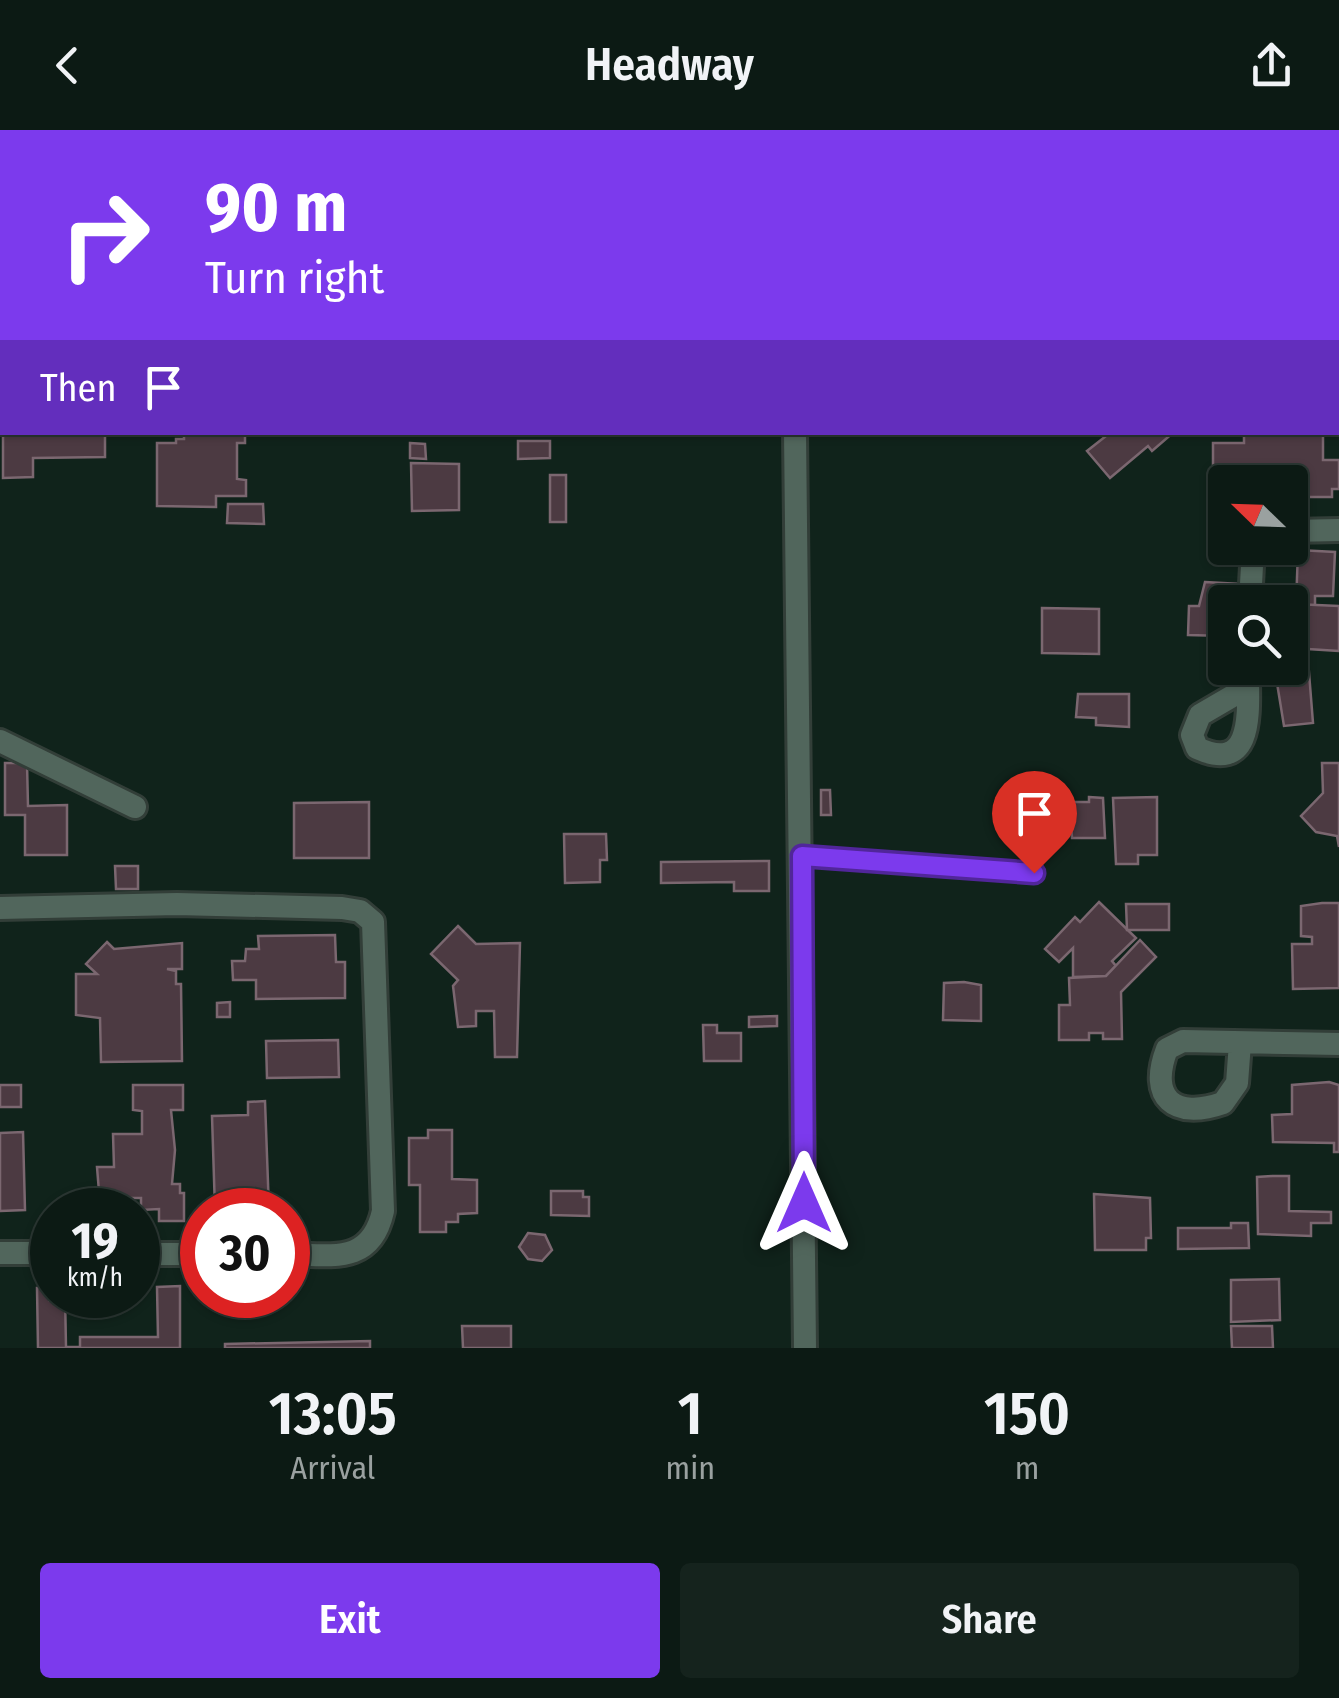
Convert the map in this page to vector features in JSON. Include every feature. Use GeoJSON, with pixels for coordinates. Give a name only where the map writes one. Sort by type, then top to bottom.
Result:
{"type":"FeatureCollection","features":[{"type":"Feature","properties":{"kind":"street"},"geometry":{"type":"LineString","coordinates":[[796,435],[805,1348]]}},
{"type":"Feature","properties":{"kind":"street"},"geometry":{"type":"LineString","coordinates":[[1308,530],[1339,530]]}},
{"type":"Feature","properties":{"kind":"street"},"geometry":{"type":"LineString","coordinates":[[0,741],[135,807]]}},
{"type":"Feature","properties":{"kind":"street"},"geometry":{"type":"LineString","coordinates":[[0,908],[177,904],[342,908],[360,911],[373,922],[384,1212],[372,1242],[344,1254],[310,1254]]}},
{"type":"Feature","properties":{"kind":"street"},"geometry":{"type":"LineString","coordinates":[[1240,1043],[1339,1044]]}},
{"type":"Feature","properties":{"kind":"street"},"geometry":{"type":"LineString","coordinates":[[0,1253],[30,1253]]}},
{"type":"Feature","properties":{"kind":"lane"},"geometry":{"type":"LineString","coordinates":[[802,856],[1034,873]]}},
{"type":"Feature","properties":{"kind":"building"},"geometry":{"type":"Polygon","coordinates":[[[3,435],[105,435],[105,457],[33,458],[33,477],[3,478],[3,435]]]}},
{"type":"Feature","properties":{"kind":"building"},"geometry":{"type":"Polygon","coordinates":[[[184,435],[245,435],[245,443],[237,443],[237,479],[246,480],[246,496],[216,496],[216,507],[157,506],[157,443],[184,439],[184,435]]]}},
{"type":"Feature","properties":{"kind":"building"},"geometry":{"type":"Polygon","coordinates":[[[1171,435],[1152,451],[1148,446],[1110,478],[1087,451],[1106,436],[1171,435]]]}},
{"type":"Feature","properties":{"kind":"building"},"geometry":{"type":"Polygon","coordinates":[[[1244,435],[1323,435],[1323,460],[1339,460],[1339,489],[1332,489],[1332,497],[1308,497],[1308,465],[1213,465],[1213,443],[1244,443],[1244,435]]]}},
{"type":"Feature","properties":{"kind":"building"},"geometry":{"type":"Polygon","coordinates":[[[518,441],[550,441],[550,458],[518,459],[518,441]]]}},
{"type":"Feature","properties":{"kind":"building"},"geometry":{"type":"Polygon","coordinates":[[[410,443],[425,444],[426,459],[410,458],[410,443]]]}},
{"type":"Feature","properties":{"kind":"building"},"geometry":{"type":"Polygon","coordinates":[[[411,463],[459,464],[459,510],[412,511],[411,463]]]}},
{"type":"Feature","properties":{"kind":"building"},"geometry":{"type":"Polygon","coordinates":[[[550,475],[566,475],[566,522],[550,522],[550,475]]]}},
{"type":"Feature","properties":{"kind":"building"},"geometry":{"type":"Polygon","coordinates":[[[228,504],[263,504],[264,524],[227,523],[228,504]]]}},
{"type":"Feature","properties":{"kind":"building"},"geometry":{"type":"Polygon","coordinates":[[[1308,551],[1335,552],[1333,596],[1315,596],[1315,606],[1308,606],[1308,585],[1297,585],[1297,565],[1308,565],[1308,551]]]}},
{"type":"Feature","properties":{"kind":"building"},"geometry":{"type":"Polygon","coordinates":[[[1205,582],[1240,584],[1208,585],[1208,636],[1188,635],[1189,606],[1199,606],[1205,582]]]}},
{"type":"Feature","properties":{"kind":"building"},"geometry":{"type":"Polygon","coordinates":[[[1308,605],[1339,606],[1339,651],[1308,649],[1308,605]]]}},
{"type":"Feature","properties":{"kind":"building"},"geometry":{"type":"Polygon","coordinates":[[[1042,608],[1099,609],[1099,654],[1042,653],[1042,608]]]}},
{"type":"Feature","properties":{"kind":"building"},"geometry":{"type":"Polygon","coordinates":[[[1308,660],[1313,723],[1284,726],[1277,685],[1308,685],[1308,660]]]}},
{"type":"Feature","properties":{"kind":"building"},"geometry":{"type":"Polygon","coordinates":[[[1078,694],[1129,694],[1129,727],[1096,725],[1096,718],[1076,717],[1078,694]]]}},
{"type":"Feature","properties":{"kind":"building"},"geometry":{"type":"Polygon","coordinates":[[[5,763],[27,763],[28,806],[67,805],[67,855],[25,855],[25,815],[5,815],[5,763]]]}},
{"type":"Feature","properties":{"kind":"building"},"geometry":{"type":"Polygon","coordinates":[[[1322,763],[1339,763],[1339,847],[1337,836],[1316,832],[1301,816],[1323,793],[1322,763]]]}},
{"type":"Feature","properties":{"kind":"building"},"geometry":{"type":"Polygon","coordinates":[[[821,790],[830,790],[831,815],[821,815],[821,790]]]}},
{"type":"Feature","properties":{"kind":"building"},"geometry":{"type":"Polygon","coordinates":[[[1089,797],[1103,798],[1105,838],[1072,838],[1070,802],[1089,802],[1089,797]]]}},
{"type":"Feature","properties":{"kind":"building"},"geometry":{"type":"Polygon","coordinates":[[[1157,797],[1157,855],[1138,855],[1138,864],[1116,864],[1113,798],[1157,797]]]}},
{"type":"Feature","properties":{"kind":"building"},"geometry":{"type":"Polygon","coordinates":[[[369,802],[369,858],[294,858],[294,803],[369,802]]]}},
{"type":"Feature","properties":{"kind":"building"},"geometry":{"type":"Polygon","coordinates":[[[564,834],[606,834],[607,860],[600,860],[600,882],[565,883],[564,834]]]}},
{"type":"Feature","properties":{"kind":"building"},"geometry":{"type":"Polygon","coordinates":[[[769,861],[769,891],[734,891],[734,882],[661,883],[661,862],[769,861]]]}},
{"type":"Feature","properties":{"kind":"building"},"geometry":{"type":"Polygon","coordinates":[[[115,866],[138,866],[138,889],[116,889],[115,866]]]}},
{"type":"Feature","properties":{"kind":"building"},"geometry":{"type":"Polygon","coordinates":[[[1099,902],[1136,938],[1112,961],[1116,966],[1106,976],[1073,977],[1073,948],[1059,962],[1045,949],[1075,917],[1080,922],[1099,902]]]}},
{"type":"Feature","properties":{"kind":"building"},"geometry":{"type":"Polygon","coordinates":[[[1339,903],[1339,988],[1293,989],[1292,944],[1312,944],[1312,937],[1301,936],[1301,906],[1339,903]]]}},
{"type":"Feature","properties":{"kind":"building"},"geometry":{"type":"Polygon","coordinates":[[[1126,904],[1169,904],[1169,930],[1127,930],[1126,904]]]}},
{"type":"Feature","properties":{"kind":"building"},"geometry":{"type":"Polygon","coordinates":[[[458,926],[476,944],[520,943],[517,1057],[495,1057],[494,1011],[476,1011],[476,1026],[458,1027],[453,986],[458,980],[431,954],[458,926]]]}},
{"type":"Feature","properties":{"kind":"building"},"geometry":{"type":"Polygon","coordinates":[[[335,935],[336,962],[345,962],[345,998],[256,999],[256,980],[233,980],[232,961],[245,961],[246,949],[259,949],[258,936],[335,935]]]}},
{"type":"Feature","properties":{"kind":"building"},"geometry":{"type":"Polygon","coordinates":[[[1140,940],[1156,957],[1121,992],[1122,1039],[1103,1039],[1103,1033],[1089,1033],[1089,1040],[1059,1040],[1059,1005],[1070,1005],[1069,978],[1106,976],[1140,940]]]}},
{"type":"Feature","properties":{"kind":"building"},"geometry":{"type":"Polygon","coordinates":[[[107,942],[114,949],[182,943],[182,969],[167,969],[176,971],[176,984],[181,984],[182,1061],[101,1062],[100,1018],[76,1015],[76,974],[97,974],[86,964],[107,942]]]}},
{"type":"Feature","properties":{"kind":"building"},"geometry":{"type":"Polygon","coordinates":[[[944,983],[981,985],[981,1021],[943,1020],[944,983]]]}},
{"type":"Feature","properties":{"kind":"building"},"geometry":{"type":"Polygon","coordinates":[[[230,1002],[230,1017],[217,1017],[217,1003],[230,1002]]]}},
{"type":"Feature","properties":{"kind":"building"},"geometry":{"type":"Polygon","coordinates":[[[777,1016],[777,1026],[749,1027],[749,1017],[777,1016]]]}},
{"type":"Feature","properties":{"kind":"building"},"geometry":{"type":"Polygon","coordinates":[[[703,1025],[717,1025],[717,1033],[741,1033],[741,1061],[704,1061],[703,1025]]]}},
{"type":"Feature","properties":{"kind":"building"},"geometry":{"type":"Polygon","coordinates":[[[338,1040],[339,1077],[267,1078],[266,1041],[338,1040]]]}},
{"type":"Feature","properties":{"kind":"building"},"geometry":{"type":"Polygon","coordinates":[[[0,1085],[21,1085],[21,1107],[0,1107],[0,1085]]]}},
{"type":"Feature","properties":{"kind":"building"},"geometry":{"type":"Polygon","coordinates":[[[133,1085],[183,1085],[183,1110],[171,1110],[175,1150],[172,1184],[180,1184],[180,1221],[160,1221],[160,1188],[99,1188],[97,1167],[114,1167],[113,1134],[142,1134],[142,1111],[133,1110],[133,1085]]]}},
{"type":"Feature","properties":{"kind":"building"},"geometry":{"type":"Polygon","coordinates":[[[1292,1085],[1339,1085],[1339,1152],[1334,1152],[1334,1143],[1273,1142],[1272,1115],[1292,1114],[1292,1085]]]}},
{"type":"Feature","properties":{"kind":"building"},"geometry":{"type":"Polygon","coordinates":[[[265,1101],[268,1188],[214,1188],[212,1116],[248,1115],[248,1102],[265,1101]]]}},
{"type":"Feature","properties":{"kind":"building"},"geometry":{"type":"Polygon","coordinates":[[[428,1130],[452,1130],[452,1179],[477,1180],[477,1213],[458,1214],[458,1222],[446,1222],[446,1232],[420,1232],[420,1185],[409,1185],[409,1138],[428,1138],[428,1130]]]}},
{"type":"Feature","properties":{"kind":"building"},"geometry":{"type":"Polygon","coordinates":[[[23,1132],[25,1210],[0,1211],[0,1133],[23,1132]]]}},
{"type":"Feature","properties":{"kind":"building"},"geometry":{"type":"Polygon","coordinates":[[[1289,1176],[1289,1211],[1331,1212],[1331,1223],[1311,1223],[1311,1236],[1258,1234],[1257,1177],[1289,1176]]]}},
{"type":"Feature","properties":{"kind":"building"},"geometry":{"type":"Polygon","coordinates":[[[551,1191],[583,1191],[583,1197],[589,1197],[589,1216],[551,1215],[551,1191]]]}},
{"type":"Feature","properties":{"kind":"building"},"geometry":{"type":"Polygon","coordinates":[[[1094,1194],[1150,1198],[1151,1238],[1146,1238],[1146,1250],[1095,1250],[1094,1194]]]}},
{"type":"Feature","properties":{"kind":"building"},"geometry":{"type":"Polygon","coordinates":[[[1231,1223],[1248,1223],[1249,1248],[1178,1249],[1178,1228],[1231,1228],[1231,1223]]]}},
{"type":"Feature","properties":{"kind":"building"},"geometry":{"type":"Polygon","coordinates":[[[528,1233],[545,1235],[552,1250],[542,1261],[528,1259],[519,1247],[528,1233]]]}},
{"type":"Feature","properties":{"kind":"building"},"geometry":{"type":"Polygon","coordinates":[[[1279,1279],[1280,1320],[1231,1322],[1231,1280],[1279,1279]]]}},
{"type":"Feature","properties":{"kind":"building"},"geometry":{"type":"Polygon","coordinates":[[[180,1286],[180,1348],[38,1348],[38,1318],[65,1318],[66,1347],[80,1347],[80,1337],[158,1337],[160,1287],[180,1286]]]}},
{"type":"Feature","properties":{"kind":"building"},"geometry":{"type":"Polygon","coordinates":[[[462,1326],[511,1326],[511,1348],[463,1348],[462,1326]]]}},
{"type":"Feature","properties":{"kind":"building"},"geometry":{"type":"Polygon","coordinates":[[[1231,1326],[1272,1326],[1273,1348],[1232,1348],[1231,1326]]]}},
{"type":"Feature","properties":{"kind":"building"},"geometry":{"type":"Polygon","coordinates":[[[370,1341],[370,1348],[225,1348],[225,1344],[370,1341]]]}},
{"type":"Feature","properties":{"kind":"route"},"geometry":{"type":"LineString","coordinates":[[804,1203],[802,856],[1034,873]]}}]}
